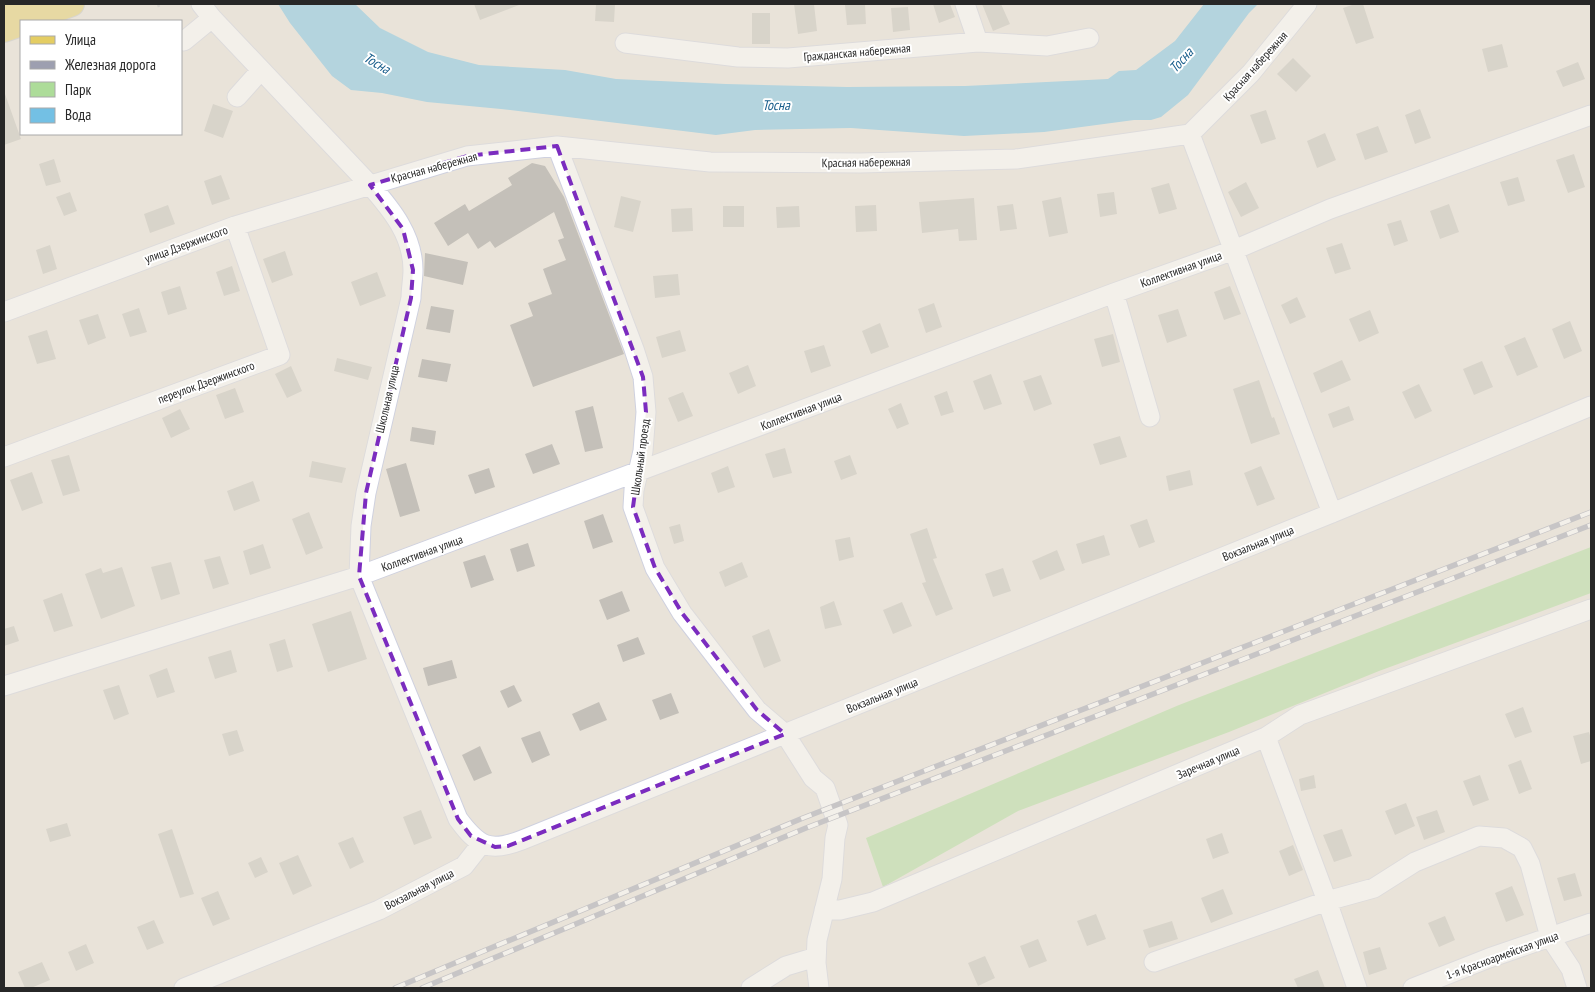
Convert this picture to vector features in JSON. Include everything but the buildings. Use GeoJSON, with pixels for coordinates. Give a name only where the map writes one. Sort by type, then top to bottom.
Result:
{"type":"FeatureCollection","features":[{"type":"Feature","properties":{"kind":"main road"},"geometry":{"type":"LineString","coordinates":[[4,12],[27,4]]}},
{"type":"Feature","properties":{"kind":"main road"},"geometry":{"type":"LineString","coordinates":[[30,20],[72,4]]}},
{"type":"Feature","properties":{"kind":"main road"},"geometry":{"type":"LineString","coordinates":[[4,30],[20,24]]}},
{"type":"Feature","properties":{"kind":"street"},"geometry":{"type":"LineString","coordinates":[[965,4],[978,42]]}},
{"type":"Feature","properties":{"kind":"street","name":"Красная набережная"},"geometry":{"type":"LineString","coordinates":[[370,185],[467,156],[557,146],[710,162],[860,163],[1016,159],[1190,134],[1251,73],[1307,4]]}},
{"type":"Feature","properties":{"kind":"street"},"geometry":{"type":"LineString","coordinates":[[184,42],[207,11]]}},
{"type":"Feature","properties":{"kind":"street","name":"Школьная улица"},"geometry":{"type":"LineString","coordinates":[[207,11],[389,206],[403,229],[410,249],[413,270],[411,298],[366,493],[361,526],[359,576],[458,819],[471,836],[482,843]]}},
{"type":"Feature","properties":{"kind":"street","name":"Гражданская набережная"},"geometry":{"type":"LineString","coordinates":[[625,42],[738,57],[788,58],[978,42],[1047,46],[1088,38]]}},
{"type":"Feature","properties":{"kind":"street"},"geometry":{"type":"LineString","coordinates":[[237,97],[261,70]]}},
{"type":"Feature","properties":{"kind":"street","name":"Коллективная улица"},"geometry":{"type":"LineString","coordinates":[[4,686],[359,576],[1114,293],[1234,250],[1330,209],[1591,115]]}},
{"type":"Feature","properties":{"kind":"street"},"geometry":{"type":"LineString","coordinates":[[1190,134],[1332,513]]}},
{"type":"Feature","properties":{"kind":"street","name":"Школьный проезд"},"geometry":{"type":"LineString","coordinates":[[557,146],[643,377],[646,412],[643,451],[634,490],[633,507],[655,568],[682,613],[757,710],[785,734],[813,778],[813,790],[826,822],[835,838],[832,879],[824,910]]}},
{"type":"Feature","properties":{"kind":"street","name":"улица Дзержинского"},"geometry":{"type":"LineString","coordinates":[[4,312],[235,226],[370,185]]}},
{"type":"Feature","properties":{"kind":"street","name":"переулок Дзержинского"},"geometry":{"type":"LineString","coordinates":[[4,457],[280,355],[235,226]]}},
{"type":"Feature","properties":{"kind":"street"},"geometry":{"type":"LineString","coordinates":[[1114,293],[1150,417]]}},
{"type":"Feature","properties":{"kind":"street","name":"Вокзальная улица"},"geometry":{"type":"LineString","coordinates":[[184,988],[379,910],[464,866],[482,843],[495,847],[508,846],[1332,513],[1591,406]]}},
{"type":"Feature","properties":{"kind":"street","name":"Заречная улица"},"geometry":{"type":"LineString","coordinates":[[824,910],[840,910],[873,902],[1266,737],[1300,715],[1591,609]]}},
{"type":"Feature","properties":{"kind":"street"},"geometry":{"type":"LineString","coordinates":[[1266,737],[1357,988]]}},
{"type":"Feature","properties":{"kind":"street"},"geometry":{"type":"LineString","coordinates":[[1154,962],[1327,902],[1374,888],[1415,862],[1479,836],[1504,838],[1522,848],[1530,864],[1550,937],[1572,970],[1577,988]]}},
{"type":"Feature","properties":{"kind":"street"},"geometry":{"type":"LineString","coordinates":[[819,988],[816,957],[817,940],[824,910]]}},
{"type":"Feature","properties":{"kind":"street","name":"1-я Красноармейская улица"},"geometry":{"type":"LineString","coordinates":[[1412,988],[1489,958],[1591,923]]}},
{"type":"Feature","properties":{"kind":"street"},"geometry":{"type":"LineString","coordinates":[[751,988],[786,966],[816,957]]}},
{"type":"Feature","properties":{"kind":"highlighted area"},"geometry":{"type":"Polygon","coordinates":[[[557,146],[643,377],[646,412],[633,507],[655,568],[682,613],[757,710],[785,734],[508,846],[495,847],[471,836],[458,819],[359,576],[366,493],[411,298],[413,270],[403,229],[370,185],[467,156],[557,146]]]}},
{"type":"Feature","properties":{"kind":"green space"},"geometry":{"type":"Polygon","coordinates":[[[1591,547],[1591,593],[1379,671],[1229,732],[1018,811],[883,887],[866,838],[1179,705],[1591,547]]]}},
{"type":"Feature","properties":{"kind":"water","name":"Тосна"},"geometry":{"type":"Polygon","coordinates":[[[278,4],[355,4],[380,28],[428,52],[479,65],[565,70],[616,79],[847,87],[965,86],[1108,79],[1119,71],[1136,70],[1175,41],[1204,4],[1258,4],[1249,13],[1188,95],[1161,117],[1151,120],[1134,120],[1044,132],[964,136],[851,128],[755,130],[716,135],[427,102],[382,93],[351,90],[332,76],[290,23],[278,4]]]}},
{"type":"Feature","properties":{"kind":"railway"},"geometry":{"type":"LineString","coordinates":[[395,988],[803,818],[1591,512]]}},
{"type":"Feature","properties":{"kind":"railway"},"geometry":{"type":"LineString","coordinates":[[422,988],[806,828],[1591,525]]}}]}
